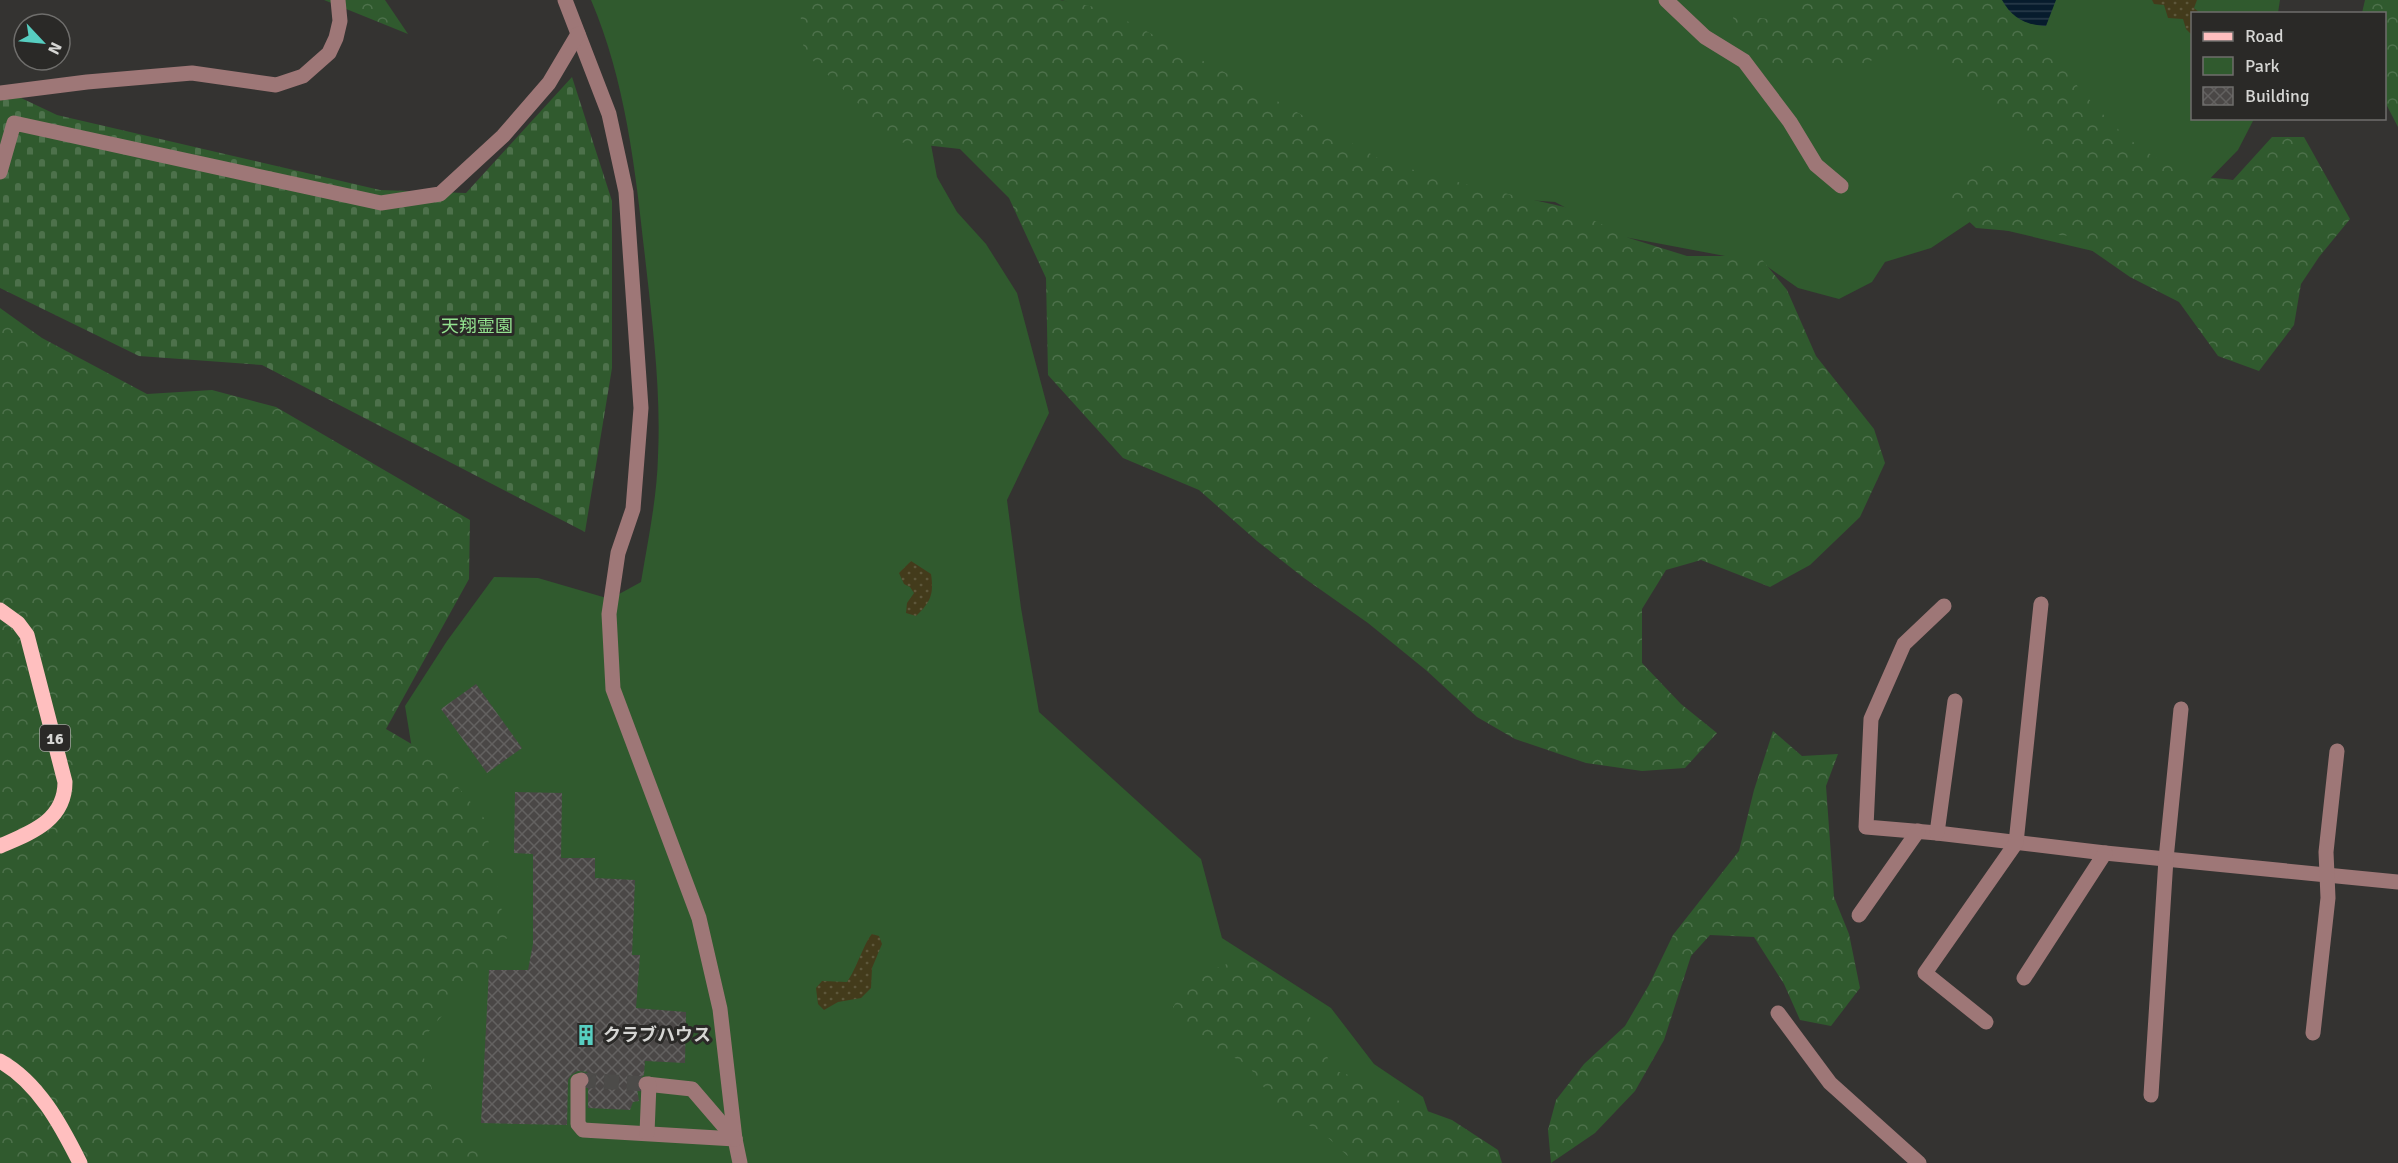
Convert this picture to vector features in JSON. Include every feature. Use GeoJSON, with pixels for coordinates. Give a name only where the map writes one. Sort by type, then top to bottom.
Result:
{"type":"FeatureCollection","features":[{"type":"Feature","properties":{"kind":"main road","name":"16"},"geometry":{"type":"LineString","coordinates":[[0,610],[18,623],[27,635],[65,782],[62,802],[51,819],[36,830],[0,846]]}},
{"type":"Feature","properties":{"kind":"main road"},"geometry":{"type":"LineString","coordinates":[[0,1061],[20,1075],[39,1095],[55,1118],[80,1163]]}},
{"type":"Feature","properties":{"kind":"street"},"geometry":{"type":"LineString","coordinates":[[0,93],[192,73],[276,85],[303,76],[328,53],[336,38],[340,21],[338,0]]}},
{"type":"Feature","properties":{"kind":"street"},"geometry":{"type":"LineString","coordinates":[[565,0],[609,114],[626,192],[641,408],[633,509],[618,553],[609,614],[613,689],[699,918],[720,1009],[735,1140],[740,1163]]}},
{"type":"Feature","properties":{"kind":"street"},"geometry":{"type":"LineString","coordinates":[[1666,0],[1705,37],[1744,61],[1790,122],[1816,165],[1841,186]]}},
{"type":"Feature","properties":{"kind":"street"},"geometry":{"type":"LineString","coordinates":[[0,172],[14,123],[381,203],[440,194],[503,135],[526,109],[549,82],[578,34]]}},
{"type":"Feature","properties":{"kind":"street"},"geometry":{"type":"LineString","coordinates":[[1986,1022],[1925,973],[2016,843],[2040,604]]}},
{"type":"Feature","properties":{"kind":"street"},"geometry":{"type":"LineString","coordinates":[[1944,606],[1904,644],[1871,718],[1866,827],[2398,882]]}},
{"type":"Feature","properties":{"kind":"street"},"geometry":{"type":"LineString","coordinates":[[1937,833],[1955,701]]}},
{"type":"Feature","properties":{"kind":"street"},"geometry":{"type":"LineString","coordinates":[[2151,1095],[2166,859],[2181,709]]}},
{"type":"Feature","properties":{"kind":"street"},"geometry":{"type":"LineString","coordinates":[[2313,1033],[2328,898],[2326,852],[2337,750]]}},
{"type":"Feature","properties":{"kind":"street"},"geometry":{"type":"LineString","coordinates":[[1859,915],[1917,831]]}},
{"type":"Feature","properties":{"kind":"street"},"geometry":{"type":"LineString","coordinates":[[2024,978],[2105,853]]}},
{"type":"Feature","properties":{"kind":"street"},"geometry":{"type":"LineString","coordinates":[[1778,1013],[1830,1083],[1919,1163]]}},
{"type":"Feature","properties":{"kind":"street"},"geometry":{"type":"LineString","coordinates":[[581,1080],[578,1081],[578,1124],[583,1130],[735,1140]]}},
{"type":"Feature","properties":{"kind":"street"},"geometry":{"type":"LineString","coordinates":[[647,1133],[647,1084],[692,1089],[735,1140]]}},
{"type":"Feature","properties":{"kind":"green space"},"geometry":{"type":"Polygon","coordinates":[[[324,0],[385,0],[408,34],[324,0]]]}},
{"type":"Feature","properties":{"kind":"green space"},"geometry":{"type":"Polygon","coordinates":[[[591,0],[931,0],[910,31],[937,177],[957,212],[986,244],[1017,293],[1049,413],[1007,500],[1021,608],[1039,712],[1201,859],[1222,938],[1331,1008],[1374,1064],[1423,1097],[1446,1163],[466,1163],[427,1101],[407,1046],[413,755],[405,706],[447,641],[494,577],[538,578],[610,599],[641,582],[656,488],[659,432],[657,384],[634,164],[622,97],[591,0]]]}},
{"type":"Feature","properties":{"kind":"green space"},"geometry":{"type":"Polygon","coordinates":[[[799,0],[1060,0],[1104,9],[1247,84],[1385,162],[1469,185],[1569,208],[1629,238],[1687,256],[1759,256],[1787,290],[1816,356],[1874,429],[1885,463],[1860,517],[1810,565],[1770,587],[1701,560],[1666,570],[1642,609],[1642,663],[1681,704],[1717,733],[1685,768],[1642,771],[1586,763],[1515,739],[1477,717],[1427,671],[1368,623],[1304,578],[1257,541],[1199,490],[1123,458],[1048,375],[1046,278],[1009,198],[960,149],[898,142],[804,52],[799,0]]]}},
{"type":"Feature","properties":{"kind":"green space"},"geometry":{"type":"Polygon","coordinates":[[[1062,0],[2280,0],[2278,12],[2191,12],[2191,120],[2253,120],[2238,150],[2143,247],[2097,252],[1970,222],[1931,248],[1885,262],[1872,282],[1839,299],[1798,288],[1762,263],[1619,236],[1555,202],[1500,198],[1453,200],[1149,35],[1062,0]]]}},
{"type":"Feature","properties":{"kind":"green space"},"geometry":{"type":"Polygon","coordinates":[[[1808,0],[1996,0],[2128,138],[2166,163],[2193,175],[2233,180],[2272,137],[2304,137],[2350,219],[2319,257],[2301,284],[2294,325],[2259,371],[2218,356],[2179,302],[2130,277],[2071,236],[1976,228],[1947,201],[1981,165],[2049,161],[2029,134],[1972,90],[1940,53],[1895,47],[1860,67],[1791,71],[1747,51],[1732,15],[1768,19],[1808,0]]]}},
{"type":"Feature","properties":{"kind":"green space"},"geometry":{"type":"Polygon","coordinates":[[[2365,0],[2398,0],[2398,127],[2386,104],[2386,12],[2362,12],[2365,0]]]}},
{"type":"Feature","properties":{"kind":"green space","name":"天翔霊園"},"geometry":{"type":"Polygon","coordinates":[[[572,77],[612,201],[612,368],[585,532],[262,365],[139,356],[0,288],[0,88],[57,115],[380,190],[466,193],[572,77]]]}},
{"type":"Feature","properties":{"kind":"green space"},"geometry":{"type":"Polygon","coordinates":[[[0,308],[42,338],[147,394],[212,390],[276,407],[470,520],[469,579],[386,729],[432,756],[484,818],[507,938],[420,1042],[437,1109],[493,1163],[0,1163],[0,308]]]}},
{"type":"Feature","properties":{"kind":"green space"},"geometry":{"type":"Polygon","coordinates":[[[1773,731],[1802,756],[1838,754],[1826,786],[1834,897],[1849,934],[1860,988],[1831,1026],[1800,1020],[1784,984],[1754,937],[1710,935],[1691,956],[1664,1040],[1635,1091],[1595,1133],[1551,1163],[1548,1130],[1556,1100],[1584,1064],[1625,1026],[1649,985],[1673,935],[1739,851],[1754,790],[1773,731]]]}},
{"type":"Feature","properties":{"kind":"green space"},"geometry":{"type":"Polygon","coordinates":[[[1246,957],[1283,978],[1310,1017],[1333,1070],[1371,1082],[1394,1099],[1452,1120],[1498,1150],[1502,1163],[1355,1163],[1322,1132],[1280,1110],[1248,1065],[1203,1041],[1173,1007],[1192,977],[1246,957]]]}},
{"type":"Feature","properties":{"kind":"sand"},"geometry":{"type":"Polygon","coordinates":[[[2152,0],[2197,0],[2194,8],[2199,12],[2191,12],[2191,34],[2186,29],[2183,19],[2168,18],[2164,5],[2154,4],[2152,0]]]}},
{"type":"Feature","properties":{"kind":"sand"},"geometry":{"type":"Polygon","coordinates":[[[911,561],[931,574],[932,581],[930,597],[916,616],[906,613],[907,603],[914,593],[904,584],[899,573],[911,561]]]}},
{"type":"Feature","properties":{"kind":"sand"},"geometry":{"type":"Polygon","coordinates":[[[872,934],[879,936],[882,944],[872,968],[871,988],[861,998],[838,1002],[824,1010],[818,1004],[816,988],[822,981],[847,982],[872,934]]]}},
{"type":"Feature","properties":{"kind":"water"},"geometry":{"type":"Polygon","coordinates":[[[2002,0],[2056,0],[2046,26],[2020,19],[2010,12],[2002,0]]]}},
{"type":"Feature","properties":{"kind":"building"},"geometry":{"type":"Polygon","coordinates":[[[476,684],[522,748],[487,773],[441,709],[476,684]]]}},
{"type":"Feature","properties":{"kind":"building","name":"クラブハウス"},"geometry":{"type":"Polygon","coordinates":[[[515,792],[562,793],[561,858],[595,858],[595,878],[635,880],[632,955],[640,955],[636,1008],[686,1012],[685,1063],[645,1061],[644,1075],[636,1082],[639,1101],[633,1102],[630,1110],[588,1108],[590,1077],[587,1072],[578,1071],[568,1080],[567,1125],[481,1123],[489,970],[528,970],[533,944],[533,854],[514,853],[515,792]]]}},
{"type":"Feature","properties":{"kind":"tunnel"},"geometry":{"type":"LineString","coordinates":[[581,1080],[646,1084]]}},
{"type":"Feature","properties":{"kind":"place","name":"クラブハウス"},"geometry":{"type":"Point","coordinates":[586,1035]}}]}
